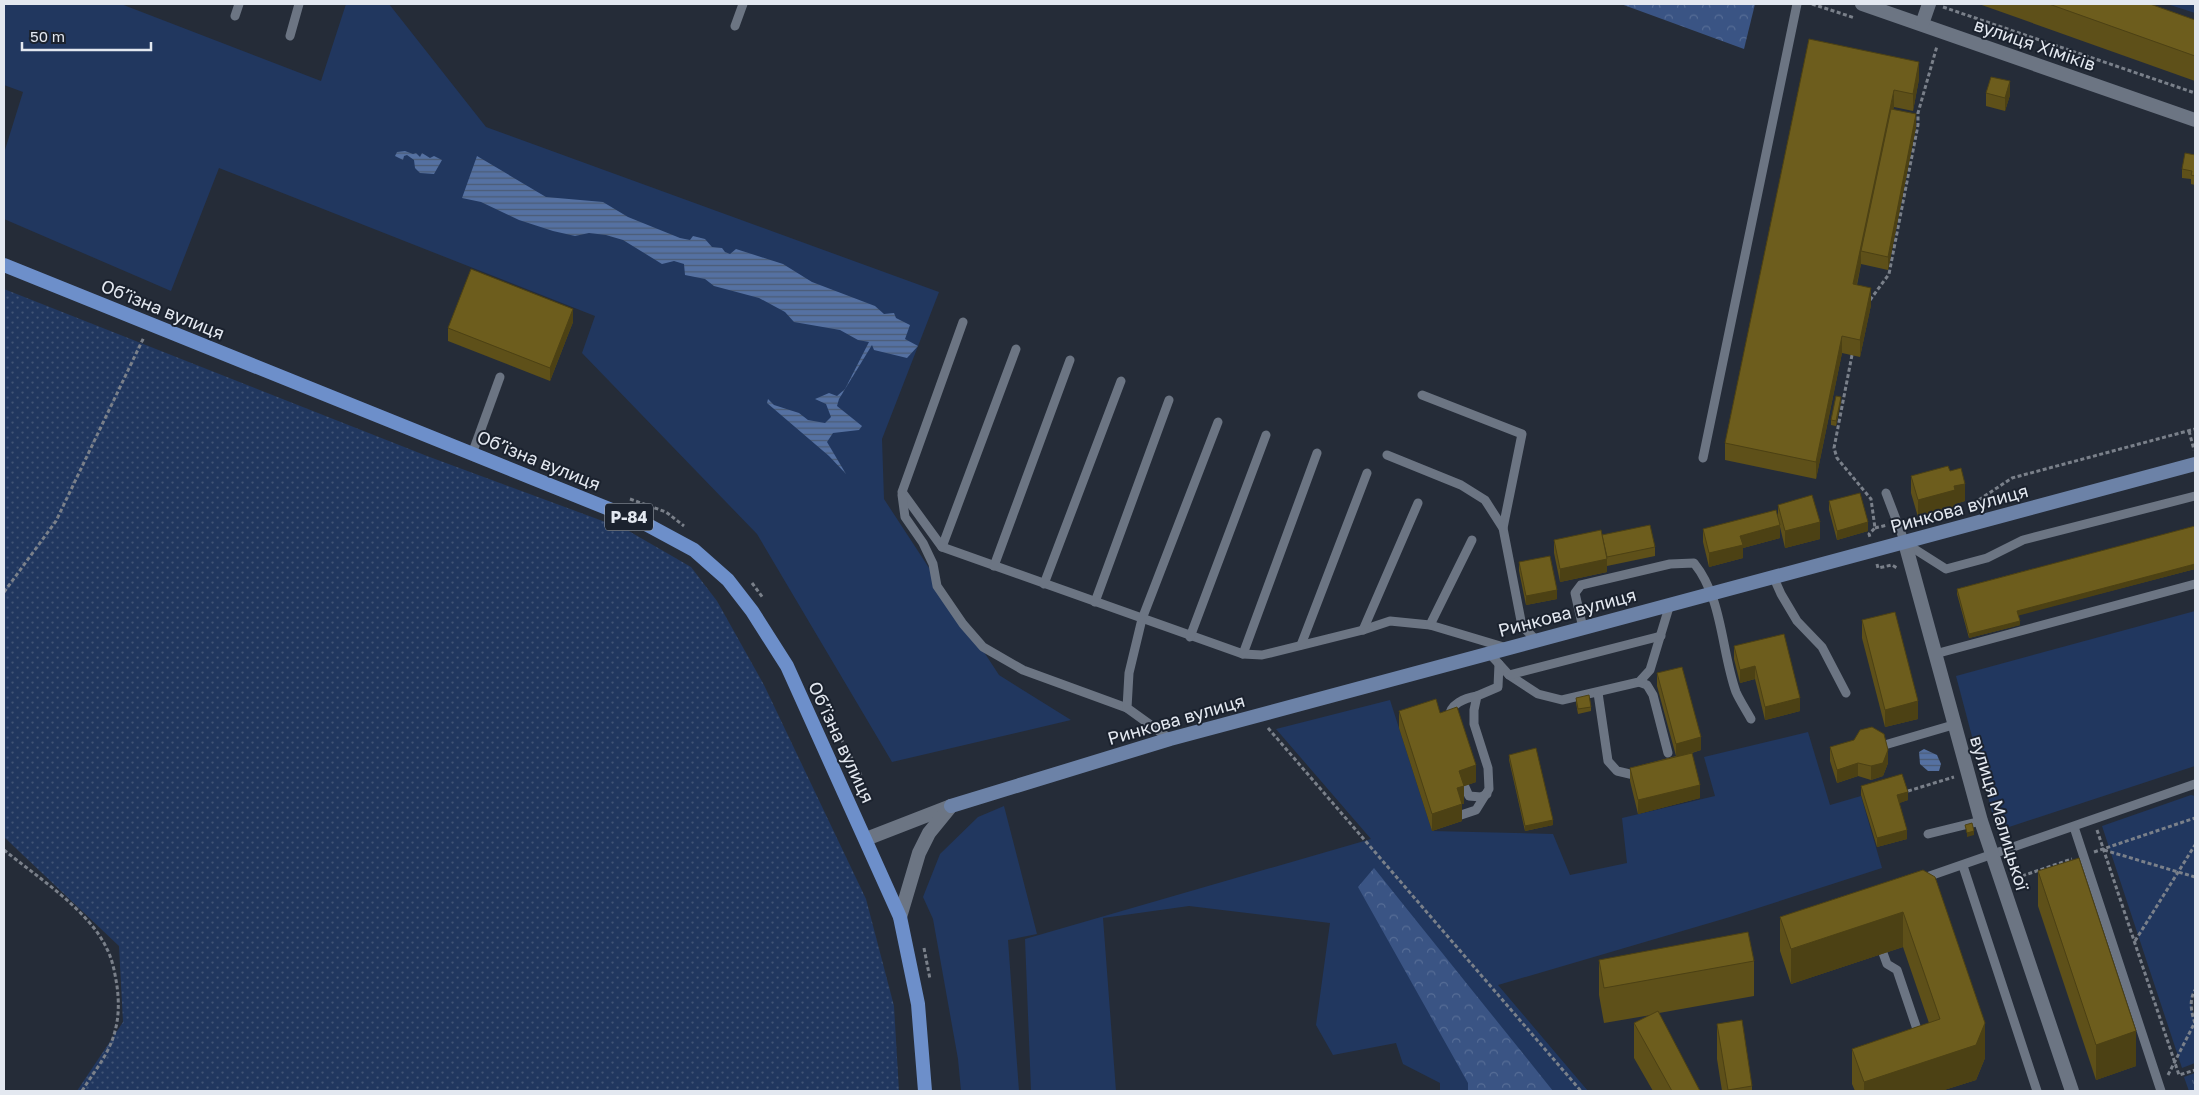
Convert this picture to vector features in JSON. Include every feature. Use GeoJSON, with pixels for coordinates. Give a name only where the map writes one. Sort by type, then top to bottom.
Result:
{"type":"FeatureCollection","features":[{"type":"Feature","properties":{"kind":"main road","name":"Обʼїзна вулиця"},"geometry":{"type":"LineString","coordinates":[[4,265],[644,523],[694,550],[728,580],[752,611],[787,666],[900,917],[918,1004],[925,1091]]}},
{"type":"Feature","properties":{"kind":"main road","name":"Ринкова вулиця"},"geometry":{"type":"LineString","coordinates":[[951,806],[1170,739],[1257,715],[2195,464]]}},
{"type":"Feature","properties":{"kind":"street","name":"вулиця Хіміків"},"geometry":{"type":"LineString","coordinates":[[1862,4],[2195,120]]}},
{"type":"Feature","properties":{"kind":"street"},"geometry":{"type":"LineString","coordinates":[[1922,24],[1936,5]]}},
{"type":"Feature","properties":{"kind":"street","name":"вулиця Малицької"},"geometry":{"type":"LineString","coordinates":[[1904,543],[1981,821],[2072,1091]]}},
{"type":"Feature","properties":{"kind":"street"},"geometry":{"type":"LineString","coordinates":[[900,917],[919,853],[929,833],[951,806]]}},
{"type":"Feature","properties":{"kind":"street","name":"Ринкова вулиця"},"geometry":{"type":"LineString","coordinates":[[866,839],[951,806]]}},
{"type":"Feature","properties":{"kind":"lane"},"geometry":{"type":"LineString","coordinates":[[235,16],[239,4]]}},
{"type":"Feature","properties":{"kind":"lane"},"geometry":{"type":"LineString","coordinates":[[290,36],[300,4]]}},
{"type":"Feature","properties":{"kind":"lane"},"geometry":{"type":"LineString","coordinates":[[735,26],[743,4]]}},
{"type":"Feature","properties":{"kind":"lane"},"geometry":{"type":"LineString","coordinates":[[1703,458],[1797,4]]}},
{"type":"Feature","properties":{"kind":"lane"},"geometry":{"type":"LineString","coordinates":[[963,322],[902,492],[905,517],[923,543],[933,564],[938,586],[963,624],[983,647],[1023,670],[1127,708],[1170,739]]}},
{"type":"Feature","properties":{"kind":"lane"},"geometry":{"type":"LineString","coordinates":[[942,547],[1016,349]]}},
{"type":"Feature","properties":{"kind":"lane"},"geometry":{"type":"LineString","coordinates":[[994,566],[1070,360]]}},
{"type":"Feature","properties":{"kind":"lane"},"geometry":{"type":"LineString","coordinates":[[472,454],[500,377]]}},
{"type":"Feature","properties":{"kind":"lane"},"geometry":{"type":"LineString","coordinates":[[1044,584],[1121,381]]}},
{"type":"Feature","properties":{"kind":"lane"},"geometry":{"type":"LineString","coordinates":[[1422,395],[1522,434],[1503,528]]}},
{"type":"Feature","properties":{"kind":"lane"},"geometry":{"type":"LineString","coordinates":[[1095,602],[1169,400]]}},
{"type":"Feature","properties":{"kind":"lane"},"geometry":{"type":"LineString","coordinates":[[1127,708],[1128,673],[1142,619],[1218,422]]}},
{"type":"Feature","properties":{"kind":"lane"},"geometry":{"type":"LineString","coordinates":[[1190,637],[1266,435]]}},
{"type":"Feature","properties":{"kind":"lane"},"geometry":{"type":"LineString","coordinates":[[1242,654],[1317,453]]}},
{"type":"Feature","properties":{"kind":"lane"},"geometry":{"type":"LineString","coordinates":[[1387,455],[1469,490],[1485,500],[1503,528],[1522,626],[1536,640]]}},
{"type":"Feature","properties":{"kind":"lane"},"geometry":{"type":"LineString","coordinates":[[1301,645],[1367,473]]}},
{"type":"Feature","properties":{"kind":"lane"},"geometry":{"type":"LineString","coordinates":[[902,492],[942,547],[1242,654],[1262,654],[1363,630],[1390,621],[1430,625],[1508,648]]}},
{"type":"Feature","properties":{"kind":"lane"},"geometry":{"type":"LineString","coordinates":[[1886,493],[1904,543],[1946,569],[1987,558],[2023,540],[2195,496]]}},
{"type":"Feature","properties":{"kind":"lane"},"geometry":{"type":"LineString","coordinates":[[1363,630],[1418,503]]}},
{"type":"Feature","properties":{"kind":"lane"},"geometry":{"type":"LineString","coordinates":[[1430,625],[1472,540]]}},
{"type":"Feature","properties":{"kind":"lane"},"geometry":{"type":"LineString","coordinates":[[1583,628],[1575,594],[1581,586],[1670,564],[1694,563],[1702,573],[1712,593],[1736,692],[1751,719]]}},
{"type":"Feature","properties":{"kind":"lane"},"geometry":{"type":"LineString","coordinates":[[1773,576],[1796,621],[1822,647],[1846,693]]}},
{"type":"Feature","properties":{"kind":"lane"},"geometry":{"type":"LineString","coordinates":[[1935,654],[2195,584]]}},
{"type":"Feature","properties":{"kind":"lane"},"geometry":{"type":"LineString","coordinates":[[1489,653],[1509,676],[1538,694],[1562,700],[1639,682],[1650,670],[1670,604]]}},
{"type":"Feature","properties":{"kind":"lane"},"geometry":{"type":"LineString","coordinates":[[1509,676],[1661,636]]}},
{"type":"Feature","properties":{"kind":"lane"},"geometry":{"type":"LineString","coordinates":[[1448,726],[1449,712],[1458,702],[1498,687],[1499,664]]}},
{"type":"Feature","properties":{"kind":"lane"},"geometry":{"type":"LineString","coordinates":[[1650,670],[1653,695],[1668,753]]}},
{"type":"Feature","properties":{"kind":"lane"},"geometry":{"type":"LineString","coordinates":[[1639,682],[1647,685],[1653,695]]}},
{"type":"Feature","properties":{"kind":"lane"},"geometry":{"type":"LineString","coordinates":[[1598,693],[1608,761],[1617,771],[1634,776]]}},
{"type":"Feature","properties":{"kind":"lane"},"geometry":{"type":"LineString","coordinates":[[1461,815],[1476,810],[1489,789],[1488,768],[1474,724],[1477,696]]}},
{"type":"Feature","properties":{"kind":"lane"},"geometry":{"type":"LineString","coordinates":[[1888,744],[1953,725]]}},
{"type":"Feature","properties":{"kind":"lane"},"geometry":{"type":"LineString","coordinates":[[1908,884],[2195,784]]}},
{"type":"Feature","properties":{"kind":"lane"},"geometry":{"type":"LineString","coordinates":[[1465,787],[1469,796],[1481,797],[1487,794]]}},
{"type":"Feature","properties":{"kind":"lane"},"geometry":{"type":"LineString","coordinates":[[1928,834],[1981,821]]}},
{"type":"Feature","properties":{"kind":"lane"},"geometry":{"type":"LineString","coordinates":[[2074,827],[2161,1091]]}},
{"type":"Feature","properties":{"kind":"lane"},"geometry":{"type":"LineString","coordinates":[[1963,866],[2037,1091]]}},
{"type":"Feature","properties":{"kind":"lane"},"geometry":{"type":"LineString","coordinates":[[1883,954],[1887,964],[1897,970],[1921,1041],[1916,1049]]}},
{"type":"Feature","properties":{"kind":"path"},"geometry":{"type":"LineString","coordinates":[[1936,5],[2195,93]]}},
{"type":"Feature","properties":{"kind":"path"},"geometry":{"type":"LineString","coordinates":[[1868,302],[1889,274],[1918,125],[1918,113],[1938,46],[1929,43]]}},
{"type":"Feature","properties":{"kind":"path"},"geometry":{"type":"LineString","coordinates":[[4,592],[56,521],[150,324]]}},
{"type":"Feature","properties":{"kind":"path"},"geometry":{"type":"LineString","coordinates":[[1852,355],[1834,448],[1837,458],[1871,499],[1876,528]]}},
{"type":"Feature","properties":{"kind":"path"},"geometry":{"type":"LineString","coordinates":[[1962,509],[1971,507],[2012,478],[2195,429]]}},
{"type":"Feature","properties":{"kind":"path"},"geometry":{"type":"LineString","coordinates":[[2189,431],[2195,453]]}},
{"type":"Feature","properties":{"kind":"path"},"geometry":{"type":"LineString","coordinates":[[1902,571],[1892,564],[1878,568],[1869,534],[1876,528],[1934,516]]}},
{"type":"Feature","properties":{"kind":"path"},"geometry":{"type":"LineString","coordinates":[[1257,715],[1581,1091]]}},
{"type":"Feature","properties":{"kind":"path"},"geometry":{"type":"LineString","coordinates":[[1908,791],[1967,773]]}},
{"type":"Feature","properties":{"kind":"path"},"geometry":{"type":"LineString","coordinates":[[2001,883],[2195,818]]}},
{"type":"Feature","properties":{"kind":"path"},"geometry":{"type":"LineString","coordinates":[[2094,820],[2174,1062],[2180,1075],[2195,1070]]}},
{"type":"Feature","properties":{"kind":"path"},"geometry":{"type":"LineString","coordinates":[[2135,941],[2195,845]]}},
{"type":"Feature","properties":{"kind":"path"},"geometry":{"type":"LineString","coordinates":[[4,850],[77,910],[96,932],[110,957],[118,996],[118,1015],[115,1032],[108,1049],[82,1091]]}},
{"type":"Feature","properties":{"kind":"path"},"geometry":{"type":"LineString","coordinates":[[2104,850],[2195,876]]}},
{"type":"Feature","properties":{"kind":"path"},"geometry":{"type":"LineString","coordinates":[[2167,1077],[2195,1022],[2191,1011],[2195,990]]}},
{"type":"Feature","properties":{"kind":"green space"},"geometry":{"type":"Polygon","coordinates":[[[4,4],[121,4],[321,81],[346,4],[389,4],[486,127],[939,292],[882,439],[884,499],[999,675],[1071,720],[892,762],[757,534],[582,353],[595,316],[219,168],[171,291],[4,219],[4,153],[23,92],[4,85],[4,4]]]}},
{"type":"Feature","properties":{"kind":"green space"},"geometry":{"type":"Polygon","coordinates":[[[1621,4],[1755,4],[1744,49],[1621,4]]]}},
{"type":"Feature","properties":{"kind":"green space"},"geometry":{"type":"Polygon","coordinates":[[[2167,4],[2195,4],[2195,13],[2167,4]]]}},
{"type":"Feature","properties":{"kind":"green space"},"geometry":{"type":"Polygon","coordinates":[[[4,289],[427,456],[627,530],[691,567],[717,601],[764,685],[866,899],[894,1006],[899,1091],[77,1091],[123,1022],[119,946],[4,837],[4,289]]]}},
{"type":"Feature","properties":{"kind":"green space"},"geometry":{"type":"Polygon","coordinates":[[[2195,611],[2195,766],[1997,831],[1956,676],[2195,611]]]}},
{"type":"Feature","properties":{"kind":"green space"},"geometry":{"type":"Polygon","coordinates":[[[1390,700],[1432,831],[1553,834],[1570,875],[1627,863],[1622,818],[1715,796],[1704,757],[1808,732],[1830,805],[1861,796],[1882,868],[1730,917],[1498,985],[1588,1091],[1440,1091],[1440,1083],[1403,1064],[1396,1043],[1333,1055],[1316,1025],[1330,923],[1189,906],[1103,918],[1116,1091],[1031,1091],[1025,939],[1371,839],[1276,729],[1390,700]]]}},
{"type":"Feature","properties":{"kind":"green space"},"geometry":{"type":"Polygon","coordinates":[[[2191,795],[2195,796],[2195,990],[2191,1003],[2195,1026],[2195,1063],[2182,1068],[2102,826],[2191,795]]]}},
{"type":"Feature","properties":{"kind":"green space"},"geometry":{"type":"Polygon","coordinates":[[[1004,806],[1037,934],[1008,940],[1019,1091],[961,1091],[958,1059],[933,919],[923,897],[940,854],[978,817],[1004,806]]]}},
{"type":"Feature","properties":{"kind":"green space"},"geometry":{"type":"Polygon","coordinates":[[[1374,868],[1553,1091],[1468,1091],[1468,1083],[1358,887],[1374,868]]]}},
{"type":"Feature","properties":{"kind":"green space"},"geometry":{"type":"Polygon","coordinates":[[[2195,1073],[2195,1091],[2189,1091],[2184,1077],[2195,1073]]]}},
{"type":"Feature","properties":{"kind":"shaded area"},"geometry":{"type":"Polygon","coordinates":[[[405,151],[413,154],[416,153],[420,157],[422,153],[430,158],[434,156],[442,160],[434,174],[420,173],[415,168],[414,160],[407,155],[404,156],[403,160],[395,156],[397,152],[405,151]]]}},
{"type":"Feature","properties":{"kind":"shaded area"},"geometry":{"type":"Polygon","coordinates":[[[477,156],[546,197],[603,202],[628,217],[680,238],[690,240],[693,236],[705,239],[712,247],[722,248],[730,254],[736,249],[783,264],[812,282],[875,306],[884,314],[894,313],[896,318],[910,325],[905,339],[918,346],[907,358],[874,350],[872,345],[839,399],[837,406],[862,426],[859,430],[833,433],[827,442],[846,474],[829,456],[767,403],[768,399],[774,405],[799,413],[808,420],[825,423],[831,417],[826,404],[815,399],[829,393],[837,396],[845,389],[869,342],[858,340],[840,330],[794,322],[785,312],[759,298],[714,286],[705,279],[685,275],[684,264],[674,261],[662,264],[623,240],[606,235],[589,233],[575,236],[553,231],[519,220],[481,202],[462,198],[477,156]]]}},
{"type":"Feature","properties":{"kind":"shaded area"},"geometry":{"type":"Polygon","coordinates":[[[1924,749],[1937,755],[1941,764],[1939,771],[1928,771],[1920,764],[1919,752],[1924,749]]]}},
{"type":"Feature","properties":{"kind":"building"},"geometry":{"type":"Polygon","coordinates":[[[2049,4],[2150,4],[2195,20],[2195,56],[2049,4]]]}},
{"type":"Feature","properties":{"kind":"building"},"geometry":{"type":"Polygon","coordinates":[[[1809,39],[1919,62],[1913,94],[1894,90],[1853,284],[1871,288],[1860,340],[1842,336],[1816,462],[1725,443],[1809,39]]]}},
{"type":"Feature","properties":{"kind":"building"},"geometry":{"type":"Polygon","coordinates":[[[1991,77],[2010,81],[2005,98],[1986,93],[1991,77]]]}},
{"type":"Feature","properties":{"kind":"building"},"geometry":{"type":"Polygon","coordinates":[[[1891,109],[1916,114],[1888,257],[1861,251],[1891,109]]]}},
{"type":"Feature","properties":{"kind":"building"},"geometry":{"type":"Polygon","coordinates":[[[2185,153],[2195,155],[2195,176],[2191,175],[2192,171],[2182,169],[2185,153]]]}},
{"type":"Feature","properties":{"kind":"building"},"geometry":{"type":"Polygon","coordinates":[[[471,269],[573,309],[550,368],[448,328],[471,269]]]}},
{"type":"Feature","properties":{"kind":"building"},"geometry":{"type":"Polygon","coordinates":[[[1836,396],[1841,397],[1836,421],[1831,420],[1836,396]]]}},
{"type":"Feature","properties":{"kind":"building"},"geometry":{"type":"Polygon","coordinates":[[[1948,466],[1950,471],[1961,468],[1965,484],[1954,486],[1955,490],[1918,500],[1911,476],[1948,466]]]}},
{"type":"Feature","properties":{"kind":"building"},"geometry":{"type":"Polygon","coordinates":[[[1860,493],[1868,522],[1837,531],[1829,501],[1860,493]]]}},
{"type":"Feature","properties":{"kind":"building"},"geometry":{"type":"Polygon","coordinates":[[[1812,495],[1820,522],[1785,531],[1778,505],[1812,495]]]}},
{"type":"Feature","properties":{"kind":"building"},"geometry":{"type":"Polygon","coordinates":[[[1776,510],[1780,525],[1740,536],[1743,545],[1709,553],[1703,529],[1776,510]]]}},
{"type":"Feature","properties":{"kind":"building"},"geometry":{"type":"Polygon","coordinates":[[[1650,525],[1655,547],[1607,557],[1602,535],[1650,525]]]}},
{"type":"Feature","properties":{"kind":"building"},"geometry":{"type":"Polygon","coordinates":[[[2195,526],[2195,564],[2017,611],[2020,621],[1969,634],[1957,589],[2195,526]]]}},
{"type":"Feature","properties":{"kind":"building"},"geometry":{"type":"Polygon","coordinates":[[[1601,530],[1607,559],[1560,569],[1554,540],[1601,530]]]}},
{"type":"Feature","properties":{"kind":"building"},"geometry":{"type":"Polygon","coordinates":[[[1550,556],[1557,590],[1526,596],[1519,562],[1550,556]]]}},
{"type":"Feature","properties":{"kind":"building"},"geometry":{"type":"Polygon","coordinates":[[[1895,612],[1918,701],[1885,710],[1862,620],[1895,612]]]}},
{"type":"Feature","properties":{"kind":"building"},"geometry":{"type":"Polygon","coordinates":[[[1784,634],[1800,698],[1765,707],[1755,666],[1740,670],[1734,646],[1784,634]]]}},
{"type":"Feature","properties":{"kind":"building"},"geometry":{"type":"Polygon","coordinates":[[[1682,667],[1701,737],[1676,744],[1657,673],[1682,667]]]}},
{"type":"Feature","properties":{"kind":"building"},"geometry":{"type":"Polygon","coordinates":[[[1589,695],[1591,707],[1578,709],[1576,698],[1589,695]]]}},
{"type":"Feature","properties":{"kind":"building"},"geometry":{"type":"Polygon","coordinates":[[[1436,699],[1440,713],[1457,707],[1476,765],[1459,771],[1464,786],[1457,788],[1462,804],[1432,814],[1399,711],[1436,699]]]}},
{"type":"Feature","properties":{"kind":"building"},"geometry":{"type":"Polygon","coordinates":[[[1872,727],[1884,734],[1888,750],[1883,763],[1871,766],[1858,763],[1837,770],[1830,747],[1854,740],[1860,730],[1872,727]]]}},
{"type":"Feature","properties":{"kind":"building"},"geometry":{"type":"Polygon","coordinates":[[[1536,748],[1553,820],[1525,826],[1509,755],[1536,748]]]}},
{"type":"Feature","properties":{"kind":"building"},"geometry":{"type":"Polygon","coordinates":[[[1692,753],[1700,785],[1638,800],[1630,768],[1692,753]]]}},
{"type":"Feature","properties":{"kind":"building"},"geometry":{"type":"Polygon","coordinates":[[[1902,774],[1908,792],[1897,795],[1907,830],[1877,838],[1861,786],[1902,774]]]}},
{"type":"Feature","properties":{"kind":"building"},"geometry":{"type":"Polygon","coordinates":[[[1972,823],[1974,831],[1967,833],[1965,825],[1972,823]]]}},
{"type":"Feature","properties":{"kind":"building"},"geometry":{"type":"Polygon","coordinates":[[[2079,858],[2136,1031],[2096,1045],[2038,871],[2079,858]]]}},
{"type":"Feature","properties":{"kind":"building"},"geometry":{"type":"Polygon","coordinates":[[[1923,870],[1935,877],[1985,1023],[1976,1045],[1864,1082],[1852,1049],[1940,1019],[1903,912],[1791,949],[1780,917],[1923,870]]]}},
{"type":"Feature","properties":{"kind":"building"},"geometry":{"type":"Polygon","coordinates":[[[1748,932],[1754,961],[1604,988],[1599,960],[1748,932]]]}},
{"type":"Feature","properties":{"kind":"building"},"geometry":{"type":"Polygon","coordinates":[[[1658,1011],[1700,1091],[1672,1091],[1634,1023],[1658,1011]]]}},
{"type":"Feature","properties":{"kind":"building"},"geometry":{"type":"Polygon","coordinates":[[[1742,1020],[1752,1086],[1728,1090],[1717,1024],[1742,1020]]]}}]}
